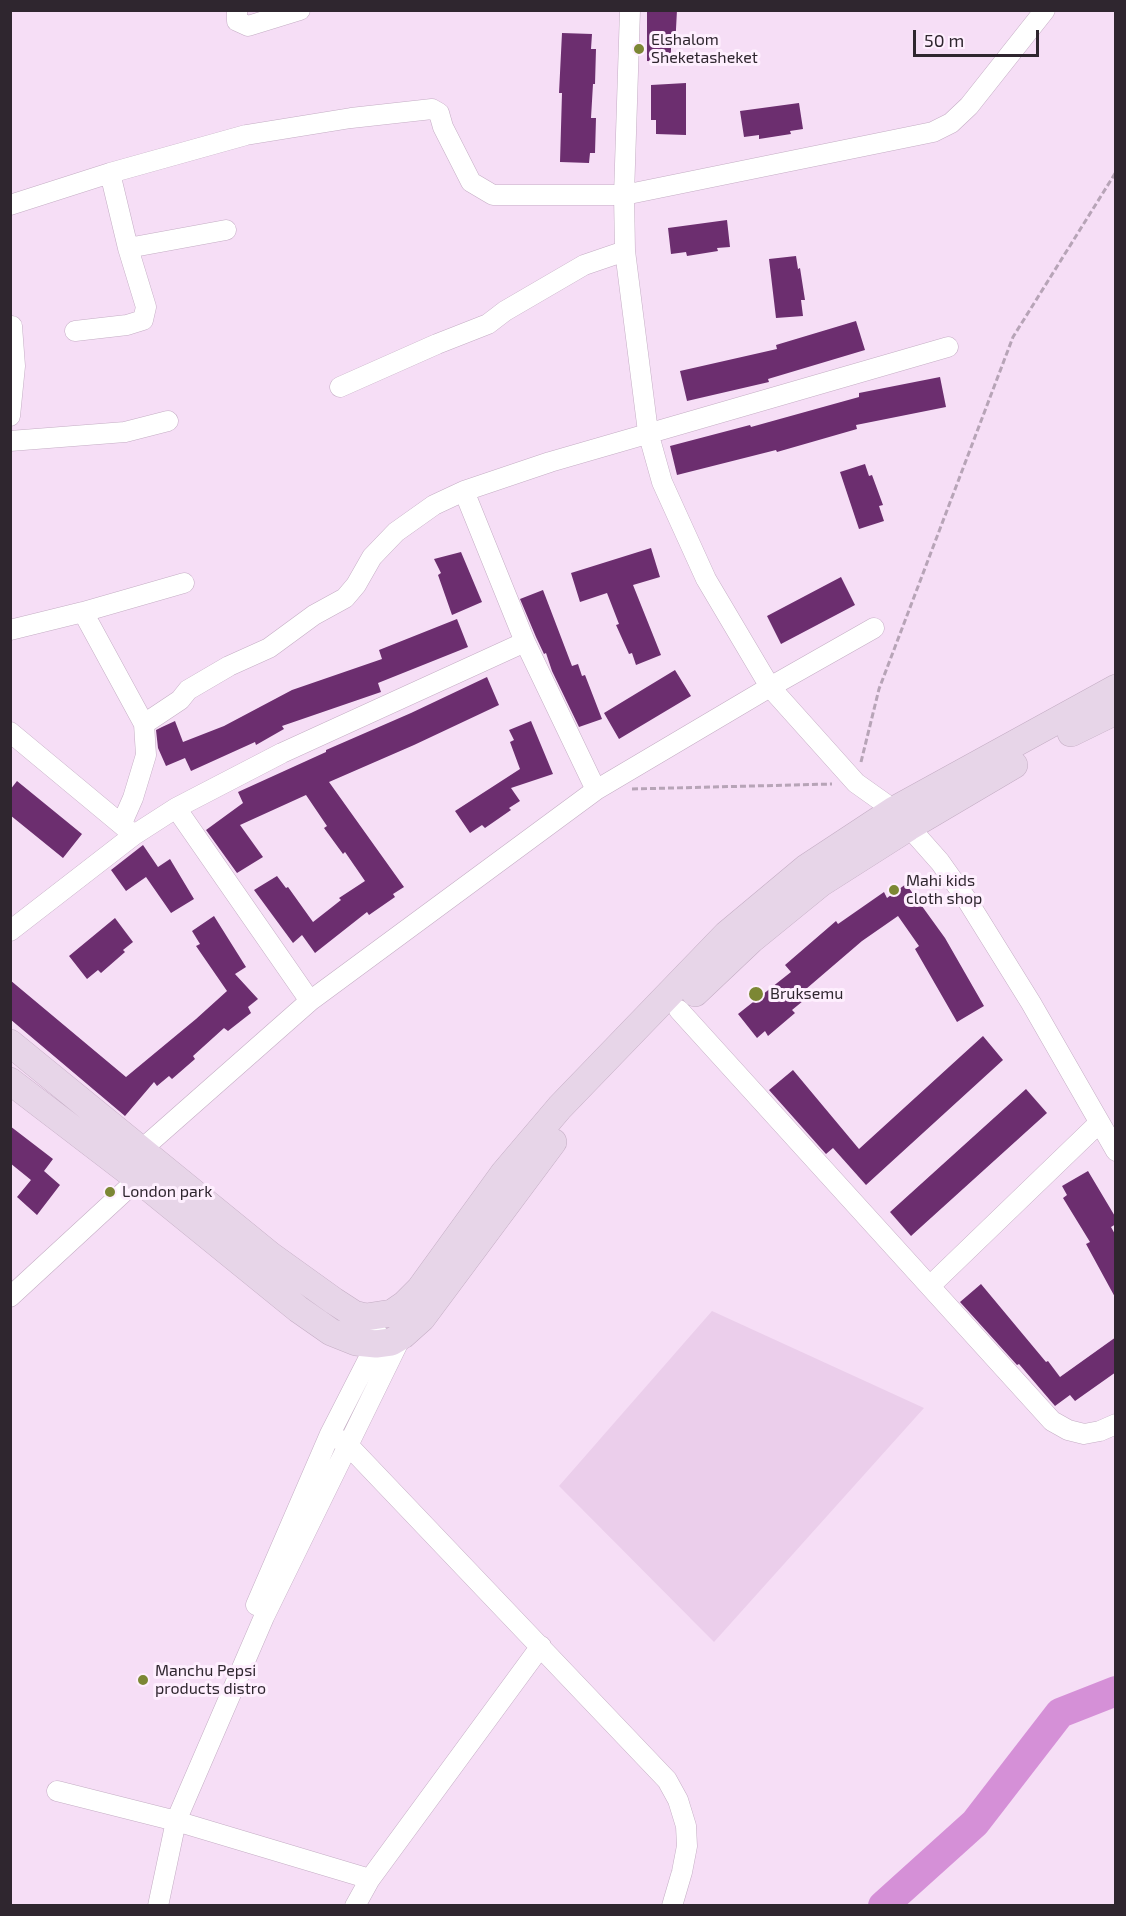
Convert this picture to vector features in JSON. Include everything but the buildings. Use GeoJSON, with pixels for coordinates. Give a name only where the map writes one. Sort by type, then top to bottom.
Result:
{"type":"FeatureCollection","features":[{"type":"Feature","properties":{"kind":"main road"},"geometry":{"type":"LineString","coordinates":[[10,1081],[138,1179],[298,1309],[331,1332],[356,1342],[376,1344],[391,1342],[404,1335],[422,1318],[558,1135],[708,979],[785,910],[902,819],[1116,688]]}},
{"type":"Feature","properties":{"kind":"main road"},"geometry":{"type":"LineString","coordinates":[[10,1043],[270,1255],[334,1301],[354,1314],[366,1317],[392,1313],[420,1289],[504,1173],[560,1107],[727,934],[806,868],[902,819],[992,777],[1116,711]]}},
{"type":"Feature","properties":{"kind":"street"},"geometry":{"type":"LineString","coordinates":[[237,10],[237,21],[248,26],[300,10]]}},
{"type":"Feature","properties":{"kind":"street"},"geometry":{"type":"LineString","coordinates":[[630,10],[624,195],[625,251],[648,432],[662,482],[706,579],[770,687],[856,783],[902,819],[940,862],[967,900],[1030,1003],[1116,1151]]}},
{"type":"Feature","properties":{"kind":"street"},"geometry":{"type":"LineString","coordinates":[[10,205],[110,173],[246,135],[351,118],[432,109],[439,113],[471,182],[492,195],[624,195],[933,132],[951,123],[969,106],[1045,10]]}},
{"type":"Feature","properties":{"kind":"street"},"geometry":{"type":"LineString","coordinates":[[75,331],[127,325],[143,320],[146,307],[128,248],[110,173]]}},
{"type":"Feature","properties":{"kind":"street"},"geometry":{"type":"LineString","coordinates":[[128,248],[226,230]]}},
{"type":"Feature","properties":{"kind":"street"},"geometry":{"type":"LineString","coordinates":[[340,387],[488,324],[505,311],[584,265],[625,251]]}},
{"type":"Feature","properties":{"kind":"street"},"geometry":{"type":"LineString","coordinates":[[10,416],[15,366],[12,326]]}},
{"type":"Feature","properties":{"kind":"street"},"geometry":{"type":"LineString","coordinates":[[144,724],[180,700],[188,690],[229,666],[269,648],[314,615],[345,598],[356,585],[372,557],[396,532],[434,505],[464,491],[550,462],[948,347]]}},
{"type":"Feature","properties":{"kind":"street"},"geometry":{"type":"LineString","coordinates":[[10,441],[124,432],[168,420]]}},
{"type":"Feature","properties":{"kind":"street"},"geometry":{"type":"LineString","coordinates":[[464,491],[525,642],[596,790]]}},
{"type":"Feature","properties":{"kind":"street"},"geometry":{"type":"LineString","coordinates":[[10,630],[184,583]]}},
{"type":"Feature","properties":{"kind":"street"},"geometry":{"type":"LineString","coordinates":[[83,612],[144,724],[146,755],[133,798],[128,829]]}},
{"type":"Feature","properties":{"kind":"street"},"geometry":{"type":"LineString","coordinates":[[141,1150],[310,1001],[596,790],[874,628]]}},
{"type":"Feature","properties":{"kind":"street"},"geometry":{"type":"LineString","coordinates":[[10,931],[128,829],[176,808],[282,753],[525,642]]}},
{"type":"Feature","properties":{"kind":"street"},"geometry":{"type":"LineString","coordinates":[[10,732],[128,829]]}},
{"type":"Feature","properties":{"kind":"street"},"geometry":{"type":"LineString","coordinates":[[176,808],[310,1001]]}},
{"type":"Feature","properties":{"kind":"street"},"geometry":{"type":"LineString","coordinates":[[679,1010],[1052,1421],[1068,1430],[1084,1434],[1100,1431],[1116,1424]]}},
{"type":"Feature","properties":{"kind":"street"},"geometry":{"type":"LineString","coordinates":[[930,1286],[1099,1123]]}},
{"type":"Feature","properties":{"kind":"street"},"geometry":{"type":"LineString","coordinates":[[10,1297],[138,1179]]}},
{"type":"Feature","properties":{"kind":"street"},"geometry":{"type":"LineString","coordinates":[[170,1819],[264,1617],[404,1335],[405,1304]]}},
{"type":"Feature","properties":{"kind":"street"},"geometry":{"type":"LineString","coordinates":[[158,1905],[170,1819],[330,1434],[376,1344],[380,1316]]}},
{"type":"Feature","properties":{"kind":"street"},"geometry":{"type":"LineString","coordinates":[[330,1434],[348,1444],[667,1780],[678,1800],[686,1826],[687,1846],[672,1905]]}},
{"type":"Feature","properties":{"kind":"street"},"geometry":{"type":"LineString","coordinates":[[355,1905],[370,1879],[541,1646]]}},
{"type":"Feature","properties":{"kind":"street"},"geometry":{"type":"LineString","coordinates":[[57,1791],[170,1819],[370,1879]]}},
{"type":"Feature","properties":{"kind":"path"},"geometry":{"type":"LineString","coordinates":[[631,789],[856,783],[879,689],[1013,337],[1116,172]]}},
{"type":"Feature","properties":{"kind":"shaded area"},"geometry":{"type":"Polygon","coordinates":[[[712,1311],[924,1408],[714,1642],[559,1486],[712,1311]]]}},
{"type":"Feature","properties":{"kind":"waterway"},"geometry":{"type":"LineString","coordinates":[[883,1906],[975,1823],[1060,1713],[1116,1691]]}},
{"type":"Feature","properties":{"kind":"place","name":"Elshalom Sheketasheket"},"geometry":{"type":"Point","coordinates":[639,49]}},
{"type":"Feature","properties":{"kind":"place","name":"Mahi kids cloth shop"},"geometry":{"type":"Point","coordinates":[894,890]}},
{"type":"Feature","properties":{"kind":"place","name":"Bruksemu"},"geometry":{"type":"Point","coordinates":[756,994]}},
{"type":"Feature","properties":{"kind":"place","name":"London park"},"geometry":{"type":"Point","coordinates":[110,1192]}},
{"type":"Feature","properties":{"kind":"place","name":"Manchu Pepsi products distro"},"geometry":{"type":"Point","coordinates":[143,1680]}}]}
